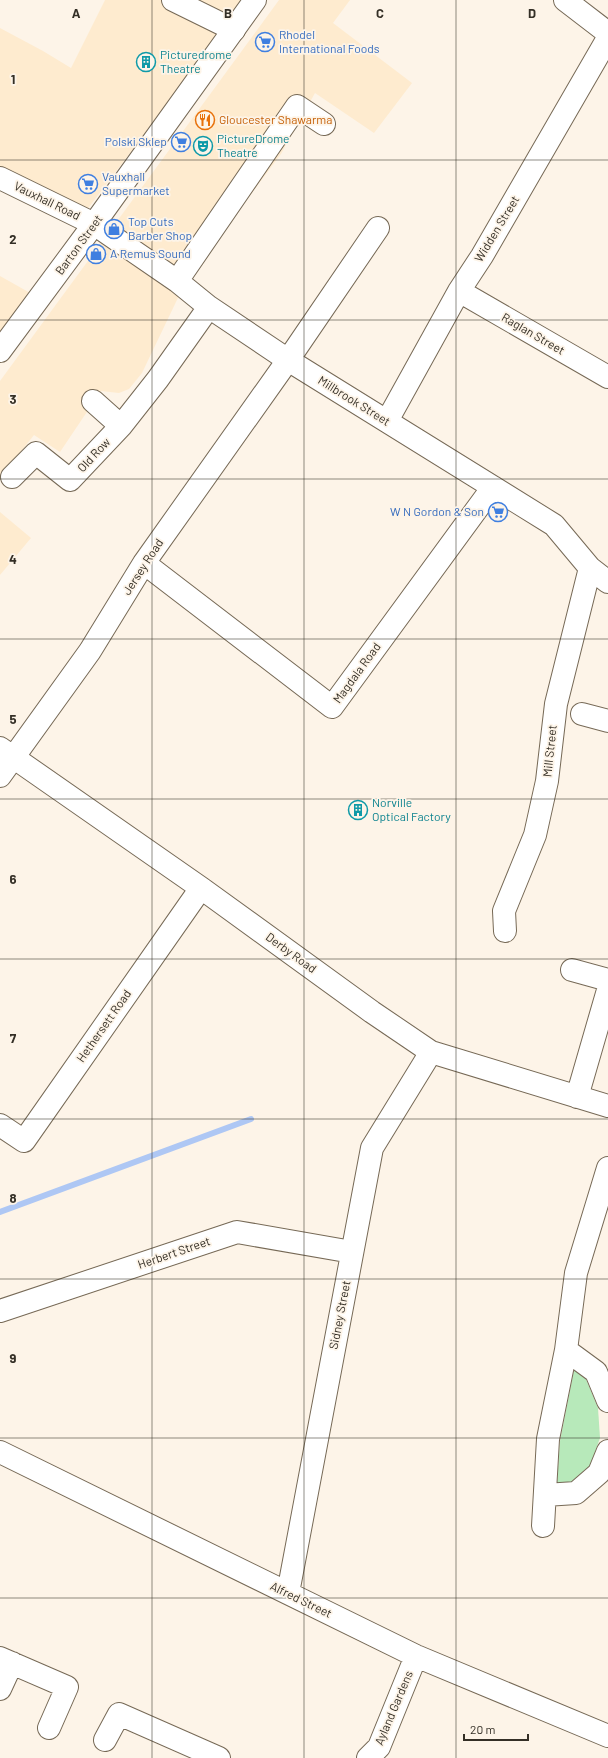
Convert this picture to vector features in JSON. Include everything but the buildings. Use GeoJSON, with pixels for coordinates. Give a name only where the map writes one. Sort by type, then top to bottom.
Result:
{"type":"FeatureCollection","features":[{"type":"Feature","properties":{"kind":"street"},"geometry":{"type":"LineString","coordinates":[[173,0],[234,30]]}},
{"type":"Feature","properties":{"kind":"street","name":"Barton Street"},"geometry":{"type":"LineString","coordinates":[[0,352],[255,0]]}},
{"type":"Feature","properties":{"kind":"street"},"geometry":{"type":"LineString","coordinates":[[565,0],[608,32]]}},
{"type":"Feature","properties":{"kind":"street","name":"Widden Street"},"geometry":{"type":"LineString","coordinates":[[387,421],[459,291],[482,256],[608,38]]}},
{"type":"Feature","properties":{"kind":"street"},"geometry":{"type":"LineString","coordinates":[[177,281],[296,106],[324,124]]}},
{"type":"Feature","properties":{"kind":"street","name":"Vauxhall Road"},"geometry":{"type":"LineString","coordinates":[[0,178],[94,224]]}},
{"type":"Feature","properties":{"kind":"street","name":"Millbrook Street"},"geometry":{"type":"LineString","coordinates":[[94,224],[288,360],[554,525],[590,568],[608,582]]}},
{"type":"Feature","properties":{"kind":"street","name":"Jersey Road"},"geometry":{"type":"LineString","coordinates":[[0,776],[7,753],[90,651],[144,563],[288,360],[378,228]]}},
{"type":"Feature","properties":{"kind":"street","name":"Raglan Street"},"geometry":{"type":"LineString","coordinates":[[459,291],[608,376]]}},
{"type":"Feature","properties":{"kind":"street","name":"Old Row"},"geometry":{"type":"LineString","coordinates":[[12,477],[36,453],[70,480],[121,426],[158,379],[210,306]]}},
{"type":"Feature","properties":{"kind":"street"},"geometry":{"type":"LineString","coordinates":[[93,401],[121,426]]}},
{"type":"Feature","properties":{"kind":"street","name":"Magdala Road"},"geometry":{"type":"LineString","coordinates":[[144,563],[332,706],[492,487]]}},
{"type":"Feature","properties":{"kind":"street","name":"Mill Street"},"geometry":{"type":"LineString","coordinates":[[505,931],[504,911],[537,827],[547,781],[556,704],[590,568]]}},
{"type":"Feature","properties":{"kind":"street"},"geometry":{"type":"LineString","coordinates":[[582,714],[608,721]]}},
{"type":"Feature","properties":{"kind":"street","name":"Derby Road"},"geometry":{"type":"LineString","coordinates":[[7,753],[201,888],[372,1012],[431,1052],[608,1106]]}},
{"type":"Feature","properties":{"kind":"street","name":"Hethersett Road"},"geometry":{"type":"LineString","coordinates":[[0,1125],[24,1141],[201,888]]}},
{"type":"Feature","properties":{"kind":"street"},"geometry":{"type":"LineString","coordinates":[[572,970],[608,980]]}},
{"type":"Feature","properties":{"kind":"street"},"geometry":{"type":"LineString","coordinates":[[577,1096],[608,990]]}},
{"type":"Feature","properties":{"kind":"street","name":"Sidney Street"},"geometry":{"type":"LineString","coordinates":[[288,1593],[372,1148],[431,1052]]}},
{"type":"Feature","properties":{"kind":"street"},"geometry":{"type":"LineString","coordinates":[[543,1526],[548,1439],[566,1350],[576,1273],[608,1168]]}},
{"type":"Feature","properties":{"kind":"street","name":"Herbert Street"},"geometry":{"type":"LineString","coordinates":[[0,1311],[237,1232],[352,1252]]}},
{"type":"Feature","properties":{"kind":"street"},"geometry":{"type":"LineString","coordinates":[[566,1350],[596,1372],[608,1401]]}},
{"type":"Feature","properties":{"kind":"street"},"geometry":{"type":"LineString","coordinates":[[545,1496],[576,1493],[600,1473],[608,1451]]}},
{"type":"Feature","properties":{"kind":"street","name":"Alfred Street"},"geometry":{"type":"LineString","coordinates":[[0,1452],[416,1656],[608,1736]]}},
{"type":"Feature","properties":{"kind":"street","name":"Ayland Gardens"},"geometry":{"type":"LineString","coordinates":[[368,1758],[379,1747],[416,1656]]}},
{"type":"Feature","properties":{"kind":"street"},"geometry":{"type":"LineString","coordinates":[[0,1689],[6,1660],[67,1687],[49,1728]]}},
{"type":"Feature","properties":{"kind":"street"},"geometry":{"type":"LineString","coordinates":[[105,1740],[119,1714],[215,1757]]}},
{"type":"Feature","properties":{"kind":"shaded area"},"geometry":{"type":"Polygon","coordinates":[[[105,0],[246,0],[83,215],[0,172],[0,28],[71,68],[105,0]]]}},
{"type":"Feature","properties":{"kind":"shaded area"},"geometry":{"type":"Polygon","coordinates":[[[279,0],[350,0],[333,23],[412,83],[374,133],[315,93],[281,154],[187,279],[142,373],[129,389],[119,393],[101,391],[60,452],[34,435],[0,478],[0,381],[279,0]]]}},
{"type":"Feature","properties":{"kind":"shaded area"},"geometry":{"type":"Polygon","coordinates":[[[0,276],[32,294],[0,340],[0,276]]]}},
{"type":"Feature","properties":{"kind":"shaded area"},"geometry":{"type":"Polygon","coordinates":[[[0,512],[31,538],[0,575],[0,512]]]}},
{"type":"Feature","properties":{"kind":"green space"},"geometry":{"type":"Polygon","coordinates":[[[574,1370],[586,1379],[598,1408],[600,1438],[590,1466],[571,1482],[557,1483],[560,1441],[574,1370]]]}},
{"type":"Feature","properties":{"kind":"waterway"},"geometry":{"type":"LineString","coordinates":[[0,1212],[251,1119]]}},
{"type":"Feature","properties":{"kind":"place","name":"Rhodel International Foods"},"geometry":{"type":"Point","coordinates":[265,42]}},
{"type":"Feature","properties":{"kind":"place","name":"Picturedrome Theatre"},"geometry":{"type":"Point","coordinates":[146,62]}},
{"type":"Feature","properties":{"kind":"place","name":"Gloucester Shawarma"},"geometry":{"type":"Point","coordinates":[205,120]}},
{"type":"Feature","properties":{"kind":"place","name":"Polski Sklep"},"geometry":{"type":"Point","coordinates":[181,142]}},
{"type":"Feature","properties":{"kind":"place","name":"PictureDrome Theatre"},"geometry":{"type":"Point","coordinates":[203,146]}},
{"type":"Feature","properties":{"kind":"place","name":"Vauxhall Supermarket"},"geometry":{"type":"Point","coordinates":[88,184]}},
{"type":"Feature","properties":{"kind":"place","name":"Top Cuts Barber Shop"},"geometry":{"type":"Point","coordinates":[114,229]}},
{"type":"Feature","properties":{"kind":"place","name":"A Remus Sound"},"geometry":{"type":"Point","coordinates":[96,254]}},
{"type":"Feature","properties":{"kind":"place","name":"W N Gordon & Son"},"geometry":{"type":"Point","coordinates":[498,512]}},
{"type":"Feature","properties":{"kind":"place","name":"Norville Optical Factory"},"geometry":{"type":"Point","coordinates":[358,810]}}]}
